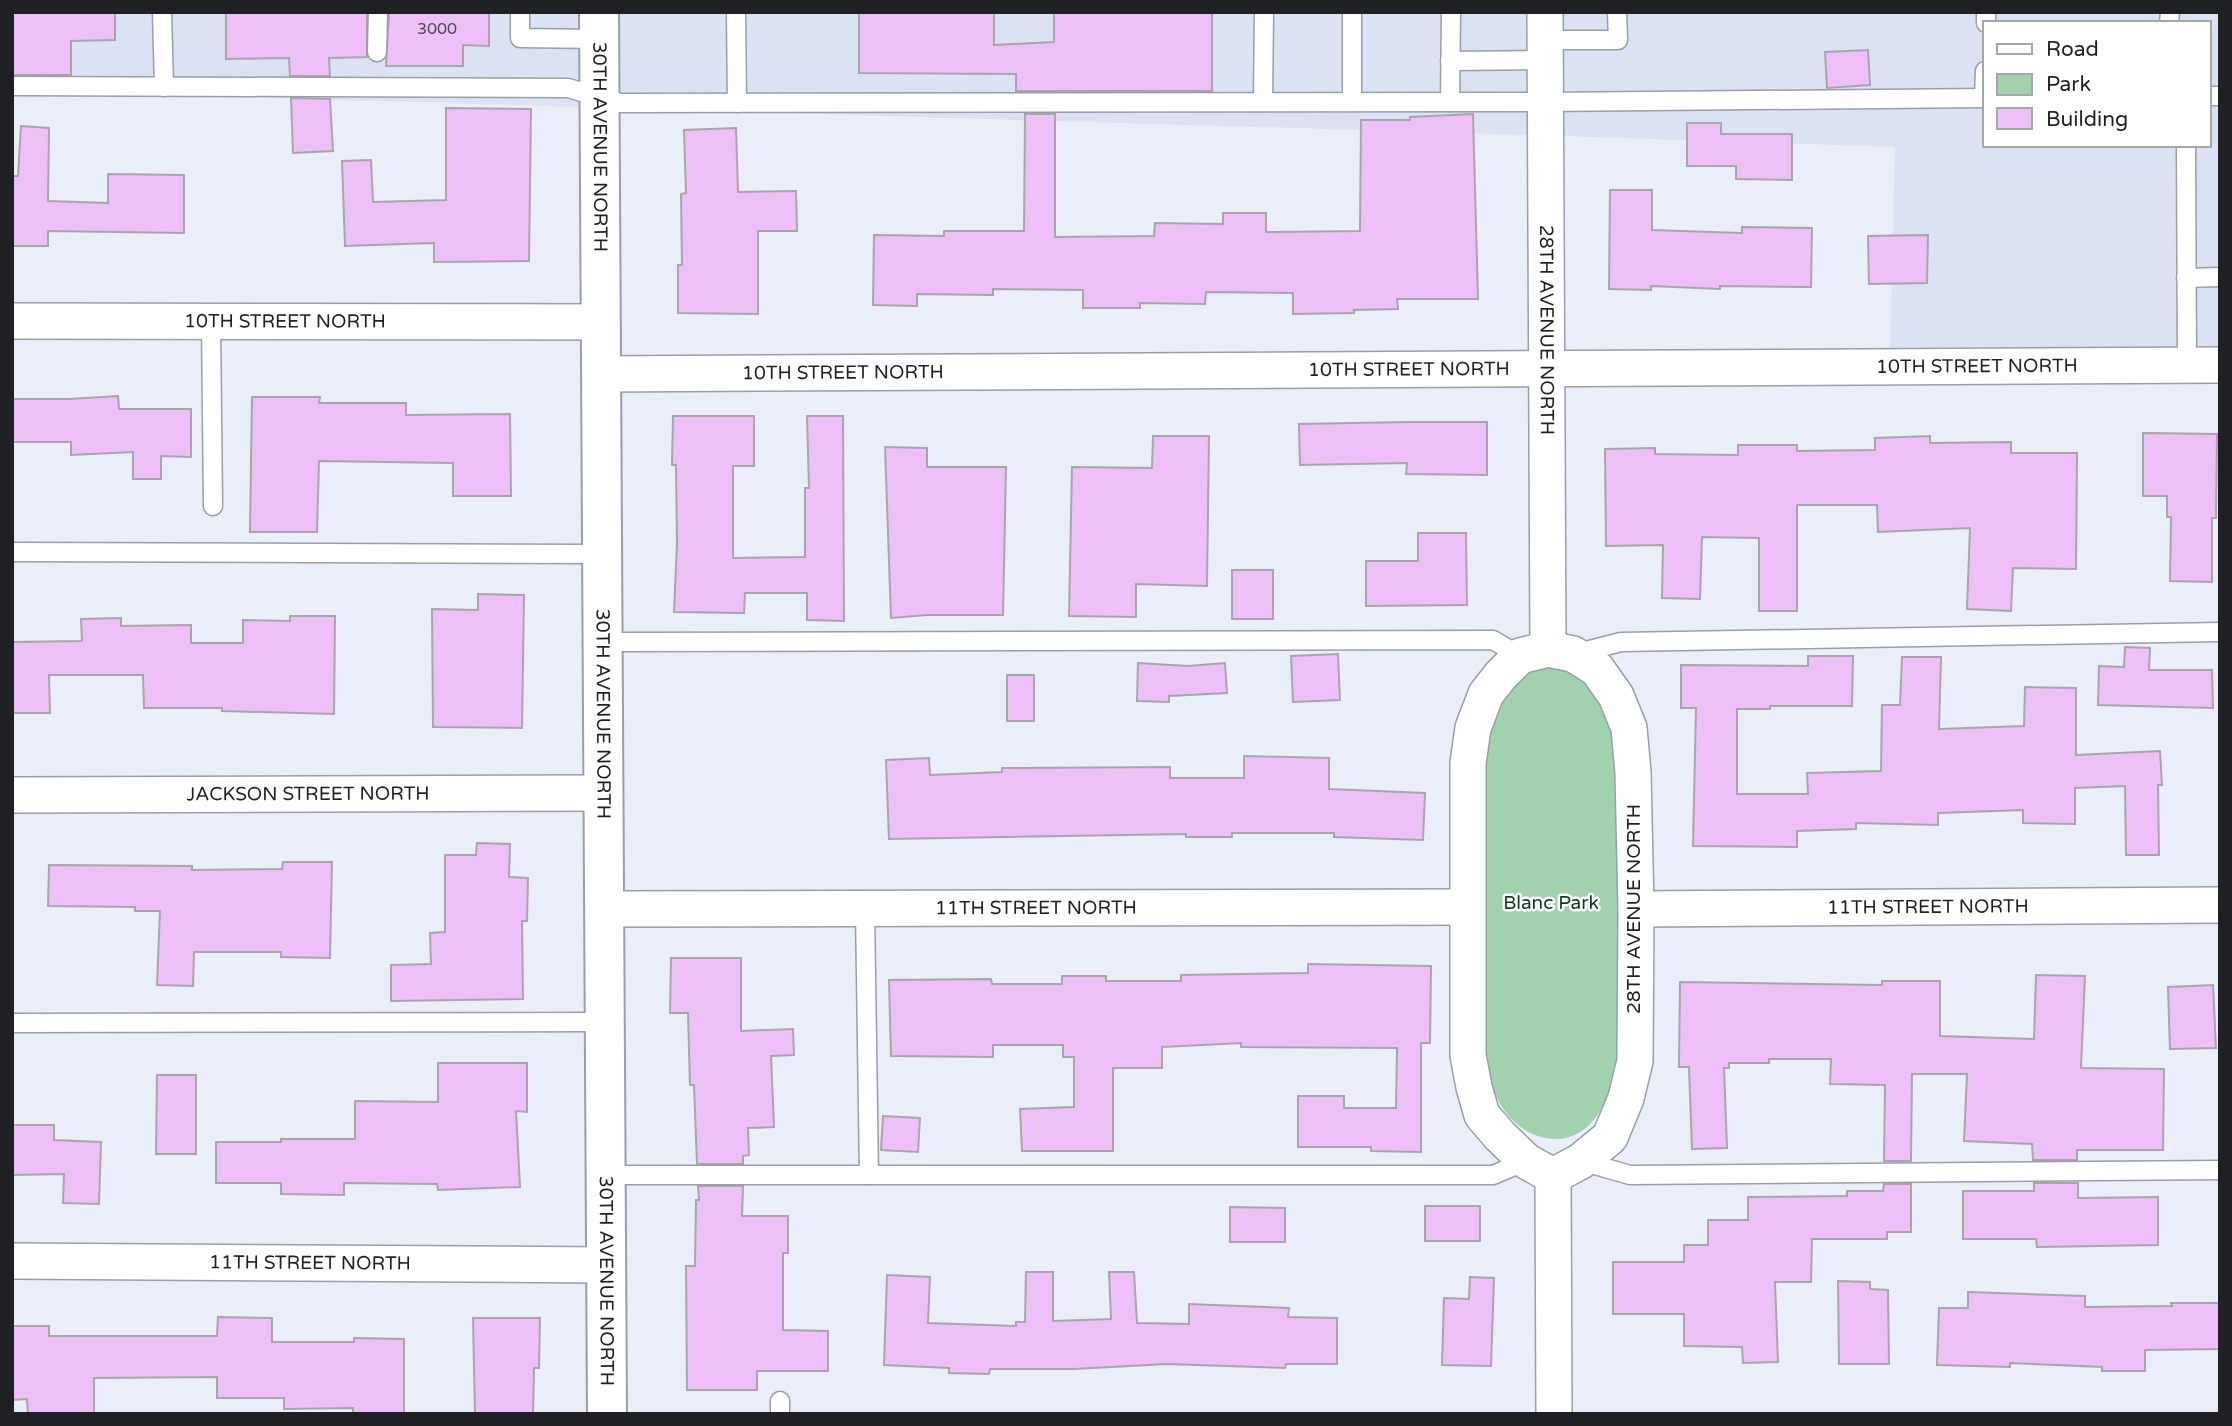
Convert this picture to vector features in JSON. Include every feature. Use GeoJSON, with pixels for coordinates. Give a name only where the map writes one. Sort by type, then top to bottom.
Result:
{"type":"FeatureCollection","features":[{"type":"Feature","properties":{"kind":"street","name":"30TH AVENUE NORTH"},"geometry":{"type":"LineString","coordinates":[[599,25],[607,1414]]}},
{"type":"Feature","properties":{"kind":"street","name":"28TH AVENUE NORTH"},"geometry":{"type":"LineString","coordinates":[[1545,38],[1547,653],[1597,669],[1616,696],[1629,728],[1633,772],[1636,908],[1635,1061],[1626,1098],[1610,1138],[1553,1166]]}},
{"type":"Feature","properties":{"kind":"street","name":"10TH STREET NORTH"},"geometry":{"type":"LineString","coordinates":[[12,321],[601,322]]}},
{"type":"Feature","properties":{"kind":"street","name":"10TH STREET NORTH"},"geometry":{"type":"LineString","coordinates":[[601,374],[2203,365]]}},
{"type":"Feature","properties":{"kind":"street"},"geometry":{"type":"LineString","coordinates":[[1547,653],[1501,674],[1486,694],[1473,728],[1468,763],[1468,1055],[1482,1115],[1500,1136],[1553,1166],[1554,1414]]}},
{"type":"Feature","properties":{"kind":"street","name":"JACKSON STREET NORTH"},"geometry":{"type":"LineString","coordinates":[[12,795],[604,793]]}},
{"type":"Feature","properties":{"kind":"street","name":"11TH STREET NORTH"},"geometry":{"type":"LineString","coordinates":[[1636,908],[2220,905]]}},
{"type":"Feature","properties":{"kind":"street","name":"11TH STREET NORTH"},"geometry":{"type":"LineString","coordinates":[[604,909],[1467,907]]}},
{"type":"Feature","properties":{"kind":"street","name":"11TH STREET NORTH"},"geometry":{"type":"LineString","coordinates":[[12,1261],[606,1265]]}},
{"type":"Feature","properties":{"kind":"lane"},"geometry":{"type":"LineString","coordinates":[[162,12],[163,87]]}},
{"type":"Feature","properties":{"kind":"lane"},"geometry":{"type":"LineString","coordinates":[[377,52],[378,12]]}},
{"type":"Feature","properties":{"kind":"lane"},"geometry":{"type":"LineString","coordinates":[[520,12],[520,38],[599,25]]}},
{"type":"Feature","properties":{"kind":"lane"},"geometry":{"type":"LineString","coordinates":[[736,12],[737,103]]}},
{"type":"Feature","properties":{"kind":"lane"},"geometry":{"type":"LineString","coordinates":[[1264,12],[1264,102]]}},
{"type":"Feature","properties":{"kind":"lane"},"geometry":{"type":"LineString","coordinates":[[1352,12],[1352,102]]}},
{"type":"Feature","properties":{"kind":"lane"},"geometry":{"type":"LineString","coordinates":[[1450,102],[1451,12]]}},
{"type":"Feature","properties":{"kind":"lane"},"geometry":{"type":"LineString","coordinates":[[1450,61],[1545,38],[1618,40],[1617,12]]}},
{"type":"Feature","properties":{"kind":"lane"},"geometry":{"type":"LineString","coordinates":[[12,86],[568,88],[620,103],[1545,102],[1983,98]]}},
{"type":"Feature","properties":{"kind":"lane"},"geometry":{"type":"LineString","coordinates":[[2186,147],[2186,278],[2203,365]]}},
{"type":"Feature","properties":{"kind":"lane"},"geometry":{"type":"LineString","coordinates":[[2186,278],[2220,277]]}},
{"type":"Feature","properties":{"kind":"lane"},"geometry":{"type":"LineString","coordinates":[[211,322],[213,506]]}},
{"type":"Feature","properties":{"kind":"lane"},"geometry":{"type":"LineString","coordinates":[[12,552],[602,554]]}},
{"type":"Feature","properties":{"kind":"lane"},"geometry":{"type":"LineString","coordinates":[[603,642],[1493,640],[1547,653],[1621,642],[2220,632]]}},
{"type":"Feature","properties":{"kind":"lane"},"geometry":{"type":"LineString","coordinates":[[864,908],[869,1175]]}},
{"type":"Feature","properties":{"kind":"lane"},"geometry":{"type":"LineString","coordinates":[[12,1023],[605,1022]]}},
{"type":"Feature","properties":{"kind":"lane"},"geometry":{"type":"LineString","coordinates":[[606,1175],[1493,1175],[1553,1166],[1630,1175],[2220,1170]]}},
{"type":"Feature","properties":{"kind":"shaded area"},"geometry":{"type":"Polygon","coordinates":[[[12,12],[581,12],[581,107],[12,90],[12,12]]]}},
{"type":"Feature","properties":{"kind":"shaded area"},"geometry":{"type":"Polygon","coordinates":[[[617,12],[1526,12],[1527,135],[618,108],[617,12]]]}},
{"type":"Feature","properties":{"kind":"shaded area"},"geometry":{"type":"Polygon","coordinates":[[[1563,12],[2220,12],[2220,348],[1890,350],[1895,147],[1564,136],[1563,12]]]}},
{"type":"Feature","properties":{"kind":"green space","name":"Blanc Park"},"geometry":{"type":"Polygon","coordinates":[[[1538,668],[1560,668],[1583,679],[1592,689],[1605,713],[1617,751],[1618,1055],[1606,1098],[1590,1124],[1566,1138],[1552,1139],[1526,1131],[1504,1110],[1493,1088],[1486,1048],[1483,757],[1490,726],[1503,696],[1517,680],[1538,668]]]}},
{"type":"Feature","properties":{"kind":"building"},"geometry":{"type":"Polygon","coordinates":[[[12,12],[115,12],[115,40],[71,41],[71,75],[12,75],[12,12]]]}},
{"type":"Feature","properties":{"kind":"building"},"geometry":{"type":"Polygon","coordinates":[[[226,12],[367,12],[367,57],[329,58],[330,76],[290,76],[289,58],[226,59],[226,12]]]}},
{"type":"Feature","properties":{"kind":"building"},"geometry":{"type":"Polygon","coordinates":[[[389,12],[489,12],[489,46],[463,45],[463,66],[386,66],[389,12]]]}},
{"type":"Feature","properties":{"kind":"building"},"geometry":{"type":"Polygon","coordinates":[[[859,12],[994,12],[994,45],[1054,42],[1054,12],[1212,12],[1212,91],[1016,91],[1016,74],[859,73],[859,12]]]}},
{"type":"Feature","properties":{"kind":"building"},"geometry":{"type":"Polygon","coordinates":[[[1868,50],[1870,85],[1827,88],[1825,52],[1868,50]]]}},
{"type":"Feature","properties":{"kind":"building"},"geometry":{"type":"Polygon","coordinates":[[[291,98],[330,99],[333,151],[293,153],[291,98]]]}},
{"type":"Feature","properties":{"kind":"building"},"geometry":{"type":"Polygon","coordinates":[[[446,108],[531,109],[529,261],[434,262],[434,243],[345,246],[342,161],[371,160],[373,202],[446,200],[446,108]]]}},
{"type":"Feature","properties":{"kind":"building"},"geometry":{"type":"Polygon","coordinates":[[[1025,114],[1055,114],[1055,237],[1154,236],[1155,223],[1223,224],[1223,213],[1266,213],[1266,232],[1360,231],[1361,120],[1410,120],[1410,117],[1473,114],[1478,299],[1397,299],[1398,309],[1293,314],[1293,293],[1206,292],[1205,304],[1140,303],[1140,308],[1083,308],[1083,290],[993,289],[993,295],[917,294],[917,306],[873,305],[874,235],[944,236],[944,231],[1024,231],[1025,114]]]}},
{"type":"Feature","properties":{"kind":"building"},"geometry":{"type":"Polygon","coordinates":[[[1687,123],[1721,123],[1721,134],[1792,134],[1792,180],[1736,179],[1736,166],[1687,166],[1687,123]]]}},
{"type":"Feature","properties":{"kind":"building"},"geometry":{"type":"Polygon","coordinates":[[[21,126],[49,128],[48,201],[108,203],[108,174],[184,175],[184,233],[48,231],[48,246],[12,246],[12,176],[18,176],[21,126]]]}},
{"type":"Feature","properties":{"kind":"building"},"geometry":{"type":"Polygon","coordinates":[[[736,128],[738,192],[796,191],[797,231],[758,231],[758,314],[678,313],[678,265],[682,265],[681,194],[686,193],[684,130],[736,128]]]}},
{"type":"Feature","properties":{"kind":"building"},"geometry":{"type":"Polygon","coordinates":[[[1610,190],[1652,190],[1652,230],[1742,233],[1742,227],[1812,228],[1811,287],[1720,286],[1720,289],[1651,286],[1651,290],[1609,289],[1610,190]]]}},
{"type":"Feature","properties":{"kind":"building"},"geometry":{"type":"Polygon","coordinates":[[[1928,235],[1927,283],[1869,284],[1868,236],[1928,235]]]}},
{"type":"Feature","properties":{"kind":"building"},"geometry":{"type":"Polygon","coordinates":[[[118,396],[119,409],[191,409],[191,457],[161,456],[161,479],[133,479],[133,452],[71,455],[71,442],[12,442],[12,399],[118,396]]]}},
{"type":"Feature","properties":{"kind":"building"},"geometry":{"type":"Polygon","coordinates":[[[252,397],[320,397],[319,403],[406,403],[406,415],[510,414],[511,496],[453,496],[453,463],[319,461],[317,532],[250,532],[252,397]]]}},
{"type":"Feature","properties":{"kind":"building"},"geometry":{"type":"Polygon","coordinates":[[[673,416],[754,416],[754,466],[733,466],[733,558],[805,557],[805,488],[809,488],[807,416],[843,416],[844,621],[807,620],[807,593],[745,593],[744,613],[674,612],[677,543],[676,465],[672,465],[673,416]]]}},
{"type":"Feature","properties":{"kind":"building"},"geometry":{"type":"Polygon","coordinates":[[[1487,422],[1487,475],[1406,474],[1407,463],[1300,465],[1299,424],[1487,422]]]}},
{"type":"Feature","properties":{"kind":"building"},"geometry":{"type":"Polygon","coordinates":[[[2143,433],[2217,434],[2216,518],[2212,518],[2212,582],[2170,581],[2171,517],[2167,517],[2167,496],[2143,496],[2143,433]]]}},
{"type":"Feature","properties":{"kind":"building"},"geometry":{"type":"Polygon","coordinates":[[[1153,436],[1209,436],[1207,586],[1136,584],[1136,617],[1069,616],[1072,467],[1152,468],[1153,436]]]}},
{"type":"Feature","properties":{"kind":"building"},"geometry":{"type":"Polygon","coordinates":[[[1930,436],[1930,443],[2011,442],[2011,453],[2077,453],[2076,569],[2013,568],[2011,611],[1967,609],[1970,528],[1878,532],[1877,505],[1797,505],[1797,611],[1759,611],[1759,538],[1702,537],[1700,599],[1662,598],[1663,545],[1606,546],[1605,449],[1655,448],[1655,454],[1738,455],[1738,445],[1797,445],[1797,451],[1875,450],[1875,438],[1930,436]]]}},
{"type":"Feature","properties":{"kind":"building"},"geometry":{"type":"Polygon","coordinates":[[[885,447],[927,448],[927,467],[1006,467],[1003,615],[891,618],[885,447]]]}},
{"type":"Feature","properties":{"kind":"building"},"geometry":{"type":"Polygon","coordinates":[[[1418,533],[1466,533],[1467,605],[1366,606],[1366,561],[1418,561],[1418,533]]]}},
{"type":"Feature","properties":{"kind":"building"},"geometry":{"type":"Polygon","coordinates":[[[1232,570],[1273,570],[1273,619],[1232,619],[1232,570]]]}},
{"type":"Feature","properties":{"kind":"building"},"geometry":{"type":"Polygon","coordinates":[[[478,594],[524,595],[522,728],[433,727],[432,609],[478,610],[478,594]]]}},
{"type":"Feature","properties":{"kind":"building"},"geometry":{"type":"Polygon","coordinates":[[[290,616],[335,616],[334,714],[222,711],[222,708],[144,708],[143,675],[49,675],[50,713],[12,713],[12,642],[82,641],[81,619],[121,618],[121,626],[191,625],[191,643],[243,643],[243,620],[290,621],[290,616]]]}},
{"type":"Feature","properties":{"kind":"building"},"geometry":{"type":"Polygon","coordinates":[[[2125,647],[2150,648],[2149,670],[2212,670],[2213,708],[2098,705],[2099,666],[2124,667],[2125,647]]]}},
{"type":"Feature","properties":{"kind":"building"},"geometry":{"type":"Polygon","coordinates":[[[1338,654],[1340,700],[1293,702],[1291,656],[1338,654]]]}},
{"type":"Feature","properties":{"kind":"building"},"geometry":{"type":"Polygon","coordinates":[[[1808,656],[1853,656],[1852,706],[1770,706],[1770,709],[1737,709],[1737,794],[1808,794],[1807,773],[1881,771],[1882,705],[1900,705],[1902,657],[1941,657],[1939,729],[2024,726],[2025,687],[2076,688],[2076,755],[2160,751],[2162,785],[2158,785],[2159,855],[2126,855],[2125,786],[2075,788],[2075,824],[2023,823],[2023,810],[1938,813],[1938,825],[1856,823],[1856,829],[1797,831],[1797,847],[1693,846],[1696,708],[1681,708],[1681,665],[1808,666],[1808,656]]]}},
{"type":"Feature","properties":{"kind":"building"},"geometry":{"type":"Polygon","coordinates":[[[1138,663],[1188,666],[1225,663],[1227,693],[1169,696],[1169,702],[1137,701],[1138,663]]]}},
{"type":"Feature","properties":{"kind":"building"},"geometry":{"type":"Polygon","coordinates":[[[1007,675],[1034,675],[1034,721],[1007,721],[1007,675]]]}},
{"type":"Feature","properties":{"kind":"building"},"geometry":{"type":"Polygon","coordinates":[[[1244,756],[1329,758],[1329,789],[1425,793],[1423,840],[1334,837],[1334,833],[1232,833],[1232,837],[1186,837],[1186,834],[889,839],[886,760],[929,758],[930,775],[1002,772],[1002,768],[1170,767],[1170,778],[1244,778],[1244,756]]]}},
{"type":"Feature","properties":{"kind":"building"},"geometry":{"type":"Polygon","coordinates":[[[477,843],[510,844],[509,877],[528,878],[527,921],[522,921],[523,999],[391,1001],[391,965],[431,964],[430,933],[445,932],[445,855],[476,855],[477,843]]]}},
{"type":"Feature","properties":{"kind":"building"},"geometry":{"type":"Polygon","coordinates":[[[283,862],[332,862],[330,958],[281,957],[281,952],[194,952],[193,986],[157,985],[160,911],[135,911],[135,907],[48,906],[49,865],[192,866],[192,870],[282,869],[283,862]]]}},
{"type":"Feature","properties":{"kind":"building"},"geometry":{"type":"Polygon","coordinates":[[[671,958],[741,958],[741,1031],[793,1029],[794,1055],[771,1056],[774,1127],[748,1128],[749,1155],[743,1156],[743,1164],[697,1164],[694,1085],[690,1085],[688,1013],[670,1013],[671,958]]]}},
{"type":"Feature","properties":{"kind":"building"},"geometry":{"type":"Polygon","coordinates":[[[1308,964],[1431,966],[1430,1043],[1421,1043],[1421,1152],[1371,1151],[1371,1147],[1298,1147],[1298,1096],[1344,1096],[1344,1108],[1396,1108],[1397,1048],[1241,1047],[1241,1043],[1162,1047],[1162,1068],[1113,1068],[1113,1151],[1022,1151],[1020,1109],[1074,1107],[1074,1057],[1063,1057],[1063,1045],[993,1045],[993,1057],[891,1056],[889,980],[991,979],[992,984],[1062,984],[1062,976],[1106,976],[1106,981],[1181,981],[1181,975],[1308,973],[1308,964]]]}},
{"type":"Feature","properties":{"kind":"building"},"geometry":{"type":"Polygon","coordinates":[[[2036,975],[2085,976],[2081,1068],[2164,1069],[2163,1150],[2077,1150],[2077,1160],[2033,1160],[2032,1144],[1964,1141],[1967,1074],[1912,1074],[1911,1161],[1884,1161],[1885,1085],[1830,1084],[1831,1059],[1769,1059],[1769,1063],[1729,1063],[1729,1068],[1724,1068],[1727,1148],[1692,1149],[1689,1067],[1679,1067],[1680,982],[1882,985],[1882,981],[1940,981],[1940,1036],[2034,1039],[2036,975]]]}},
{"type":"Feature","properties":{"kind":"building"},"geometry":{"type":"Polygon","coordinates":[[[2213,985],[2216,1048],[2170,1049],[2168,987],[2213,985]]]}},
{"type":"Feature","properties":{"kind":"building"},"geometry":{"type":"Polygon","coordinates":[[[438,1063],[527,1063],[527,1112],[516,1111],[520,1187],[438,1190],[437,1184],[344,1183],[344,1195],[281,1194],[281,1183],[216,1183],[216,1142],[355,1139],[355,1101],[438,1102],[438,1063]]]}},
{"type":"Feature","properties":{"kind":"building"},"geometry":{"type":"Polygon","coordinates":[[[157,1075],[196,1075],[196,1154],[156,1154],[157,1075]]]}},
{"type":"Feature","properties":{"kind":"building"},"geometry":{"type":"Polygon","coordinates":[[[883,1116],[920,1118],[918,1152],[881,1150],[883,1116]]]}},
{"type":"Feature","properties":{"kind":"building"},"geometry":{"type":"Polygon","coordinates":[[[12,1125],[54,1125],[54,1140],[101,1142],[99,1204],[63,1203],[64,1174],[12,1175],[12,1125]]]}},
{"type":"Feature","properties":{"kind":"building"},"geometry":{"type":"Polygon","coordinates":[[[2034,1183],[2078,1183],[2078,1198],[2158,1197],[2158,1245],[2037,1247],[2036,1239],[1963,1239],[1963,1191],[2034,1191],[2034,1183]]]}},
{"type":"Feature","properties":{"kind":"building"},"geometry":{"type":"Polygon","coordinates":[[[1884,1184],[1911,1184],[1911,1232],[1887,1232],[1887,1239],[1812,1239],[1811,1282],[1775,1282],[1778,1362],[1743,1363],[1742,1347],[1684,1346],[1684,1314],[1613,1314],[1613,1262],[1684,1262],[1684,1245],[1708,1245],[1708,1220],[1748,1220],[1748,1197],[1847,1196],[1847,1191],[1883,1191],[1884,1184]]]}},
{"type":"Feature","properties":{"kind":"building"},"geometry":{"type":"Polygon","coordinates":[[[698,1186],[743,1186],[742,1216],[788,1216],[788,1253],[783,1253],[783,1330],[828,1331],[828,1371],[757,1371],[757,1390],[687,1390],[686,1266],[695,1266],[698,1186]]]}},
{"type":"Feature","properties":{"kind":"building"},"geometry":{"type":"Polygon","coordinates":[[[1425,1206],[1480,1206],[1480,1241],[1425,1241],[1425,1206]]]}},
{"type":"Feature","properties":{"kind":"building"},"geometry":{"type":"Polygon","coordinates":[[[1230,1207],[1285,1208],[1285,1242],[1230,1242],[1230,1207]]]}},
{"type":"Feature","properties":{"kind":"building"},"geometry":{"type":"Polygon","coordinates":[[[1026,1272],[1053,1272],[1053,1321],[1111,1319],[1109,1272],[1134,1272],[1137,1323],[1189,1324],[1189,1304],[1289,1308],[1288,1317],[1337,1318],[1337,1364],[1286,1364],[1285,1368],[1167,1364],[1074,1369],[990,1369],[989,1374],[949,1373],[949,1368],[884,1365],[887,1275],[930,1277],[928,1323],[1016,1326],[1016,1322],[1025,1322],[1026,1272]]]}},
{"type":"Feature","properties":{"kind":"building"},"geometry":{"type":"Polygon","coordinates":[[[1470,1277],[1494,1278],[1491,1366],[1442,1365],[1444,1298],[1469,1299],[1470,1277]]]}},
{"type":"Feature","properties":{"kind":"building"},"geometry":{"type":"Polygon","coordinates":[[[1838,1281],[1870,1282],[1870,1289],[1888,1290],[1889,1364],[1839,1364],[1838,1281]]]}},
{"type":"Feature","properties":{"kind":"building"},"geometry":{"type":"Polygon","coordinates":[[[1968,1292],[2085,1296],[2085,1307],[2220,1303],[2220,1349],[2145,1350],[2145,1371],[2102,1371],[2102,1367],[2010,1363],[2010,1367],[1937,1365],[1939,1308],[1968,1308],[1968,1292]]]}},
{"type":"Feature","properties":{"kind":"building"},"geometry":{"type":"Polygon","coordinates":[[[218,1317],[272,1318],[272,1342],[354,1342],[354,1338],[404,1339],[404,1414],[353,1414],[353,1408],[284,1409],[284,1398],[217,1398],[217,1377],[94,1378],[94,1414],[28,1414],[27,1399],[12,1400],[12,1326],[49,1326],[49,1336],[217,1336],[218,1317]]]}},
{"type":"Feature","properties":{"kind":"building"},"geometry":{"type":"Polygon","coordinates":[[[473,1318],[540,1318],[539,1368],[534,1368],[533,1414],[475,1414],[473,1318]]]}}]}
